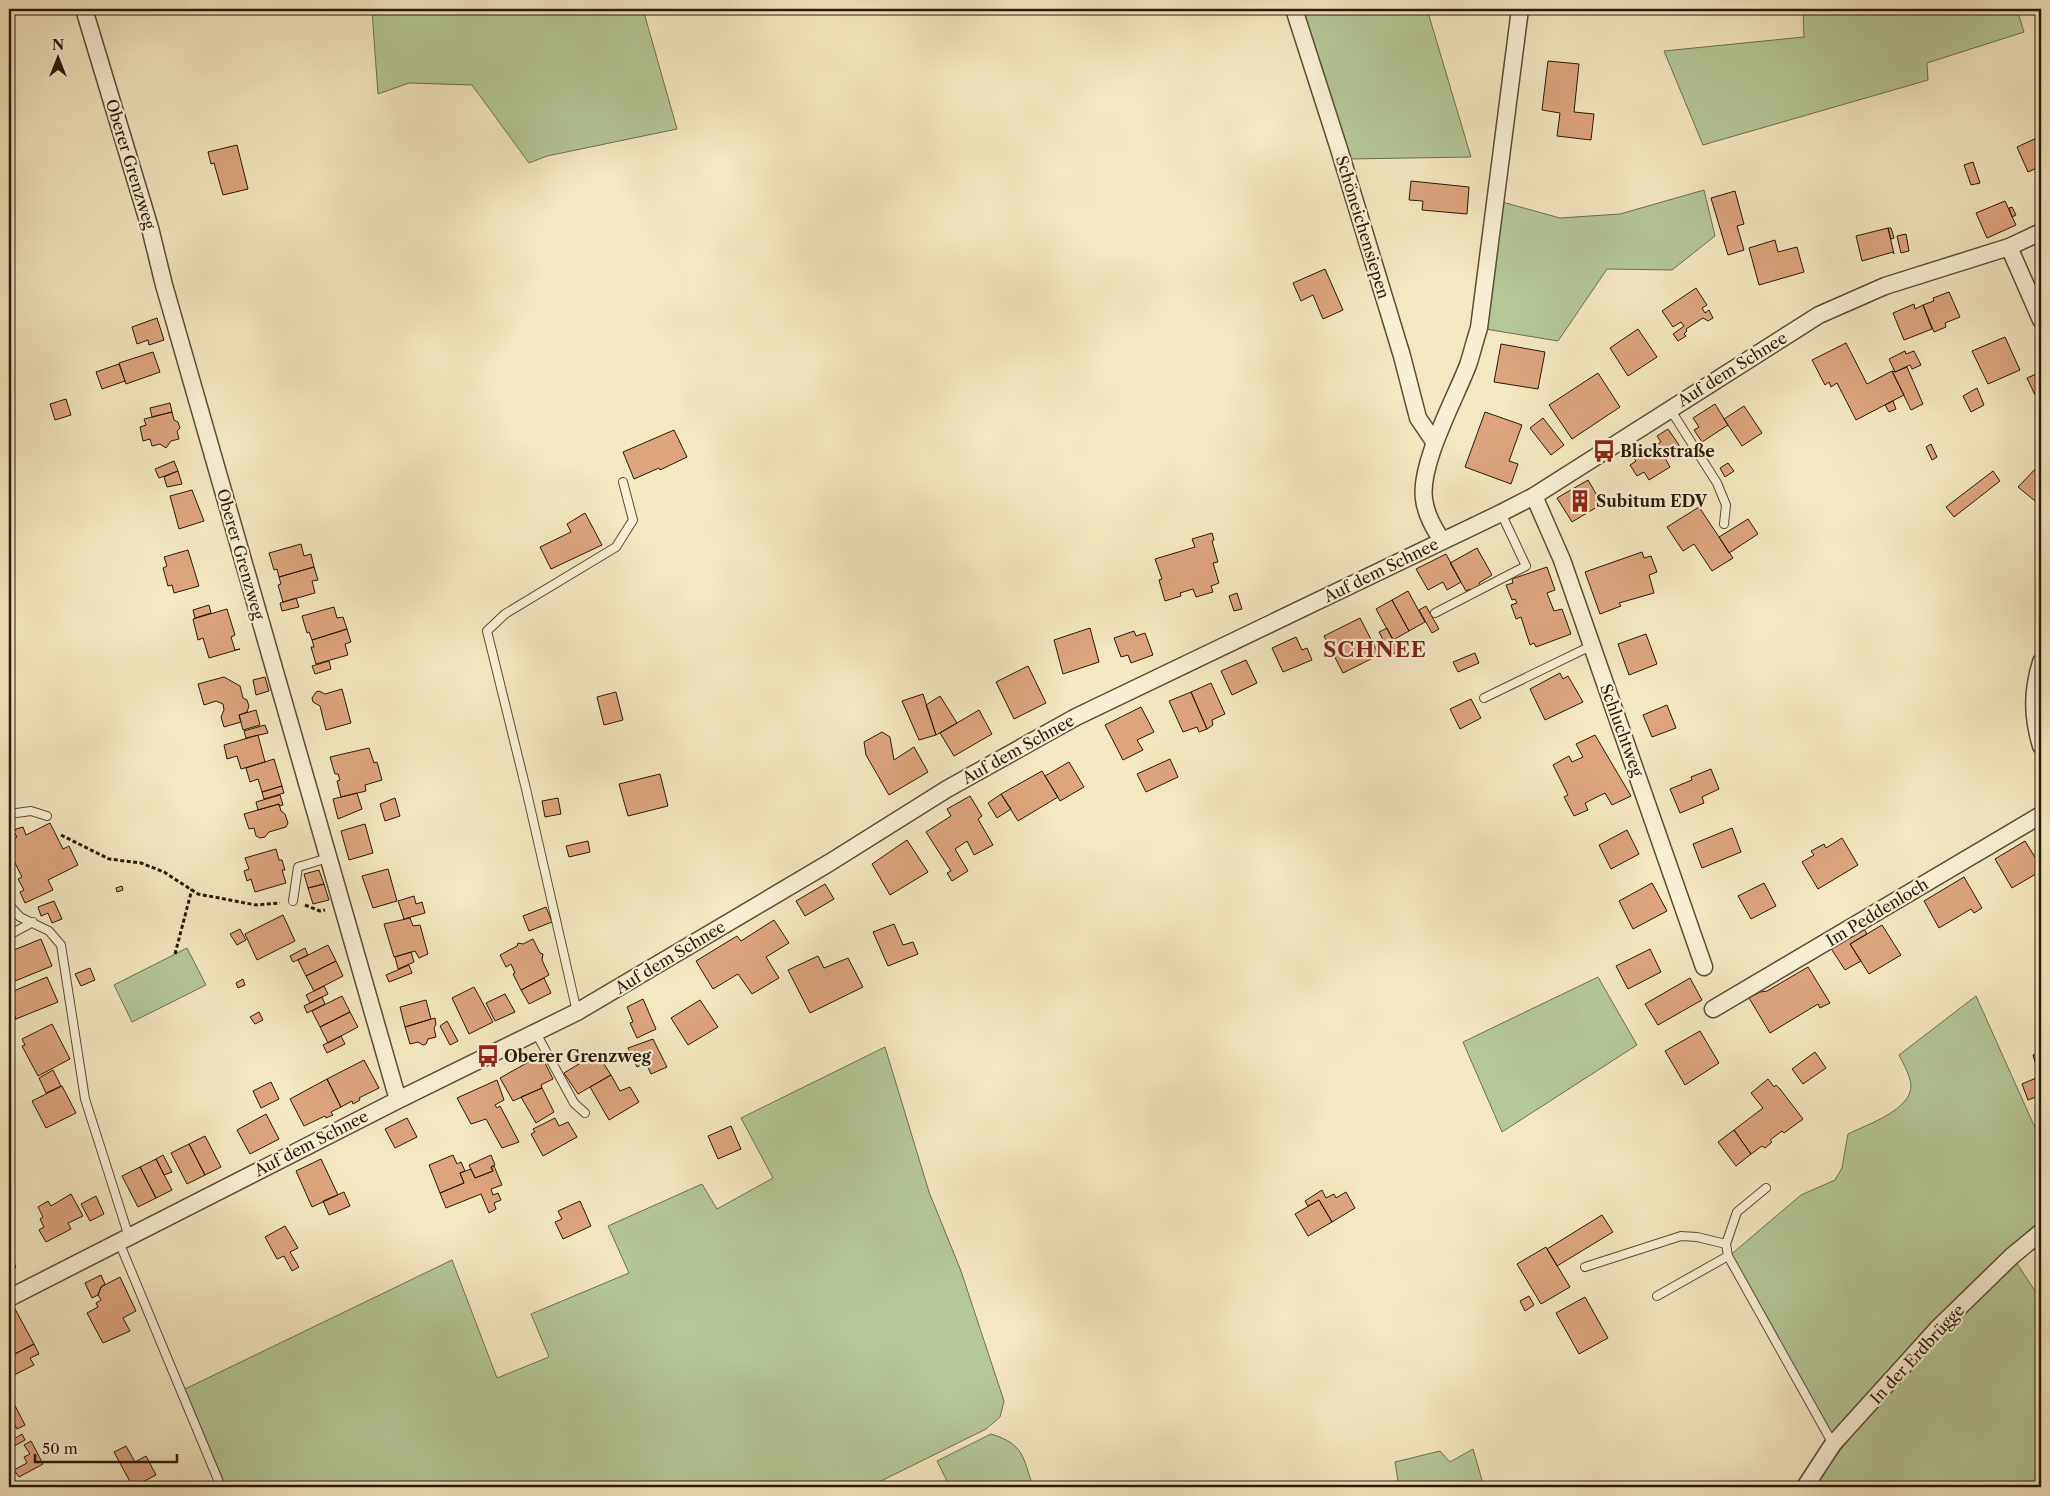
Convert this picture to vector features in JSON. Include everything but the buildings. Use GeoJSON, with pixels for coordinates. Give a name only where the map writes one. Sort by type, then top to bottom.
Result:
{"type":"FeatureCollection","features":[{"type":"Feature","properties":{"kind":"street","name":"Oberer Grenzweg"},"geometry":{"type":"LineString","coordinates":[[84,9],[150,228],[166,294],[398,1100]]}},
{"type":"Feature","properties":{"kind":"street","name":"Schöneichensiepen"},"geometry":{"type":"LineString","coordinates":[[1294,9],[1402,356],[1418,418],[1435,443]]}},
{"type":"Feature","properties":{"kind":"street"},"geometry":{"type":"LineString","coordinates":[[1442,541],[1427,514],[1423,498],[1424,485],[1435,443],[1468,364],[1479,328],[1520,9]]}},
{"type":"Feature","properties":{"kind":"street","name":"Auf dem Schnee"},"geometry":{"type":"LineString","coordinates":[[9,1298],[398,1100],[577,1012],[829,863],[947,789],[1058,727],[1534,496],[1819,314],[1885,286],[2009,247],[2041,232]]}},
{"type":"Feature","properties":{"kind":"street"},"geometry":{"type":"LineString","coordinates":[[2009,247],[2041,320]]}},
{"type":"Feature","properties":{"kind":"street","name":"Schluchtweg"},"geometry":{"type":"LineString","coordinates":[[1534,496],[1562,560],[1704,968]]}},
{"type":"Feature","properties":{"kind":"street"},"geometry":{"type":"LineString","coordinates":[[2041,662],[2033,700],[2041,746]]}},
{"type":"Feature","properties":{"kind":"street","name":"Im Peddenloch"},"geometry":{"type":"LineString","coordinates":[[1713,1009],[2041,815]]}},
{"type":"Feature","properties":{"kind":"street","name":"In der Erdbrügge"},"geometry":{"type":"LineString","coordinates":[[1806,1487],[1833,1444],[1937,1329],[2012,1256],[2041,1232]]}},
{"type":"Feature","properties":{"kind":"lane"},"geometry":{"type":"LineString","coordinates":[[1670,409],[1717,483],[1726,505],[1724,524]]}},
{"type":"Feature","properties":{"kind":"lane"},"geometry":{"type":"LineString","coordinates":[[577,1012],[526,789],[486,631],[505,614],[616,547],[633,520],[623,482]]}},
{"type":"Feature","properties":{"kind":"lane"},"geometry":{"type":"LineString","coordinates":[[1435,613],[1526,566],[1501,513]]}},
{"type":"Feature","properties":{"kind":"lane"},"geometry":{"type":"LineString","coordinates":[[1484,698],[1591,646]]}},
{"type":"Feature","properties":{"kind":"lane"},"geometry":{"type":"LineString","coordinates":[[9,814],[31,811],[47,816]]}},
{"type":"Feature","properties":{"kind":"lane"},"geometry":{"type":"LineString","coordinates":[[293,900],[298,867],[328,858]]}},
{"type":"Feature","properties":{"kind":"lane"},"geometry":{"type":"LineString","coordinates":[[9,905],[20,917],[33,922],[56,938],[63,954],[85,1099],[124,1240],[221,1487]]}},
{"type":"Feature","properties":{"kind":"lane"},"geometry":{"type":"LineString","coordinates":[[9,935],[33,922]]}},
{"type":"Feature","properties":{"kind":"lane"},"geometry":{"type":"LineString","coordinates":[[536,1033],[574,1103],[585,1113]]}},
{"type":"Feature","properties":{"kind":"lane"},"geometry":{"type":"LineString","coordinates":[[1766,1188],[1737,1212],[1726,1244],[1728,1256],[1833,1444]]}},
{"type":"Feature","properties":{"kind":"lane"},"geometry":{"type":"LineString","coordinates":[[1585,1267],[1681,1236],[1697,1237],[1726,1244]]}},
{"type":"Feature","properties":{"kind":"lane"},"geometry":{"type":"LineString","coordinates":[[1657,1296],[1728,1256]]}},
{"type":"Feature","properties":{"kind":"path"},"geometry":{"type":"LineString","coordinates":[[61,835],[109,859],[141,863],[164,872],[198,894],[256,905],[293,900],[320,911],[343,905]]}},
{"type":"Feature","properties":{"kind":"path"},"geometry":{"type":"LineString","coordinates":[[175,954],[192,890]]}},
{"type":"Feature","properties":{"kind":"green space"},"geometry":{"type":"Polygon","coordinates":[[[371,9],[643,9],[677,129],[547,156],[529,163],[472,85],[409,83],[378,94],[371,9]]]}},
{"type":"Feature","properties":{"kind":"green space"},"geometry":{"type":"Polygon","coordinates":[[[1301,9],[1427,9],[1471,157],[1348,159],[1301,9]]]}},
{"type":"Feature","properties":{"kind":"green space"},"geometry":{"type":"Polygon","coordinates":[[[1803,9],[2017,9],[2024,32],[1927,63],[1928,80],[1703,145],[1664,51],[1804,37],[1803,9]]]}},
{"type":"Feature","properties":{"kind":"green space"},"geometry":{"type":"Polygon","coordinates":[[[1704,190],[1715,236],[1672,270],[1607,269],[1558,341],[1479,328],[1495,200],[1560,218],[1620,214],[1704,190]]]}},
{"type":"Feature","properties":{"kind":"green space"},"geometry":{"type":"Polygon","coordinates":[[[187,948],[206,985],[132,1022],[114,985],[187,948]]]}},
{"type":"Feature","properties":{"kind":"green space"},"geometry":{"type":"Polygon","coordinates":[[[1598,977],[1637,1045],[1502,1132],[1463,1042],[1598,977]]]}},
{"type":"Feature","properties":{"kind":"green space"},"geometry":{"type":"Polygon","coordinates":[[[1976,996],[2041,1141],[2041,1232],[2012,1256],[2041,1300],[2041,1487],[1812,1487],[1848,1440],[1905,1373],[1833,1444],[1728,1257],[1801,1195],[1835,1180],[1842,1168],[1848,1134],[1887,1116],[1904,1102],[1909,1094],[1910,1081],[1899,1055],[1976,996]]]}},
{"type":"Feature","properties":{"kind":"green space"},"geometry":{"type":"Polygon","coordinates":[[[885,1047],[929,1192],[961,1271],[1004,1401],[1000,1417],[986,1429],[869,1487],[226,1487],[185,1389],[452,1260],[497,1378],[549,1357],[531,1314],[629,1273],[608,1226],[702,1184],[717,1209],[773,1178],[741,1118],[885,1047]]]}},
{"type":"Feature","properties":{"kind":"green space"},"geometry":{"type":"Polygon","coordinates":[[[991,1434],[1010,1442],[1021,1453],[1033,1487],[950,1487],[937,1461],[991,1434]]]}},
{"type":"Feature","properties":{"kind":"green space"},"geometry":{"type":"Polygon","coordinates":[[[1473,1449],[1484,1487],[1399,1487],[1395,1462],[1440,1451],[1450,1462],[1473,1449]]]}},
{"type":"Feature","properties":{"kind":"place","name":"Blickstraße"},"geometry":{"type":"Point","coordinates":[1604,451]}},
{"type":"Feature","properties":{"kind":"place","name":"Subitum EDV"},"geometry":{"type":"Point","coordinates":[1580,501]}},
{"type":"Feature","properties":{"kind":"place","name":"Oberer Grenzweg"},"geometry":{"type":"Point","coordinates":[488,1056]}},
{"type":"Feature","properties":{"kind":"district","name":"SCHNEE"},"geometry":{"type":"Point","coordinates":[1375,650]}}]}
